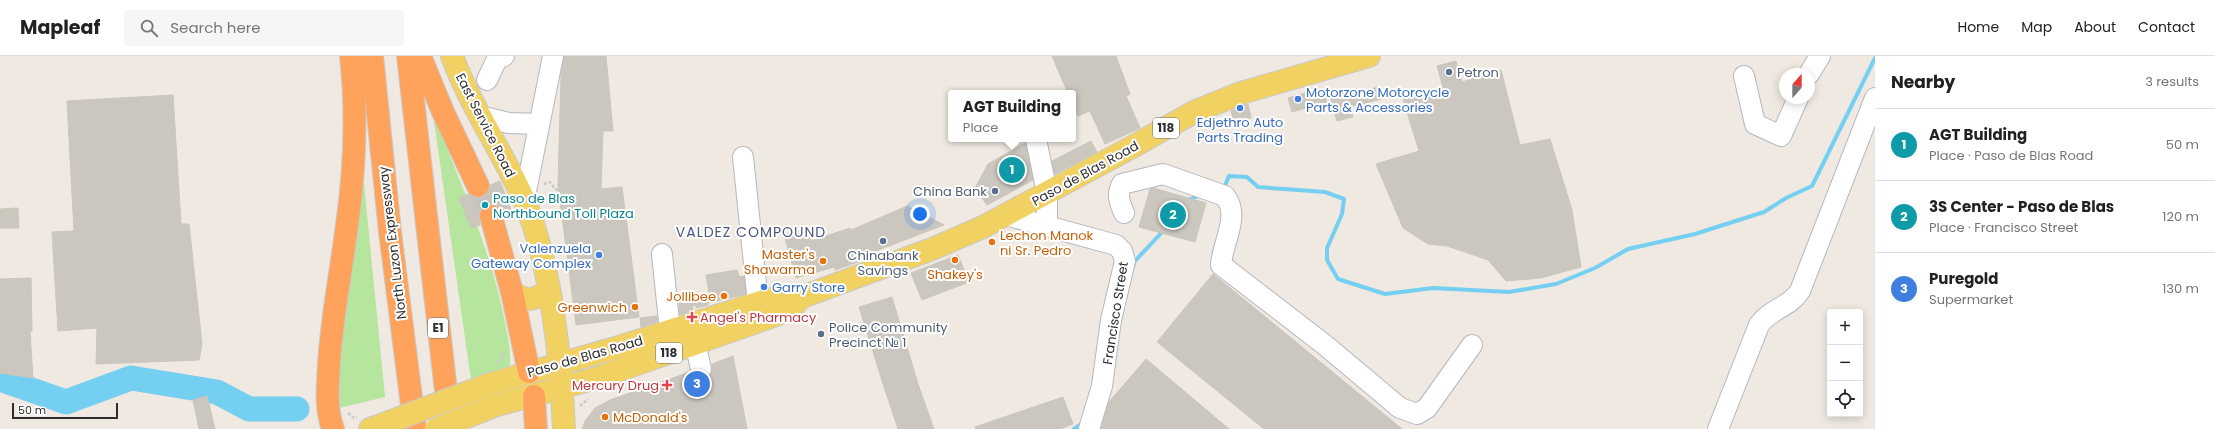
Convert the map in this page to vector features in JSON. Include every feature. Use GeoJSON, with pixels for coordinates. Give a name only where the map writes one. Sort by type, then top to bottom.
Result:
{"type":"FeatureCollection","features":[{"type":"Feature","properties":{"kind":"highway"},"geometry":{"type":"LineString","coordinates":[[333,429],[328,416],[327,396],[332,321],[347,226],[353,171],[354,111],[351,56]]}},
{"type":"Feature","properties":{"kind":"highway","name":"North Luzon Expressway"},"geometry":{"type":"LineString","coordinates":[[372,56],[390,232],[415,429]]}},
{"type":"Feature","properties":{"kind":"highway","name":"E1"},"geometry":{"type":"LineString","coordinates":[[408,56],[451,429]]}},
{"type":"Feature","properties":{"kind":"highway"},"geometry":{"type":"LineString","coordinates":[[420,56],[443,112],[478,186]]}},
{"type":"Feature","properties":{"kind":"highway"},"geometry":{"type":"LineString","coordinates":[[491,216],[512,292],[529,372]]}},
{"type":"Feature","properties":{"kind":"highway"},"geometry":{"type":"LineString","coordinates":[[534,396],[536,429]]}},
{"type":"Feature","properties":{"kind":"main road","name":"East Service Road"},"geometry":{"type":"LineString","coordinates":[[452,56],[462,82],[504,159],[524,201],[540,250],[548,290],[561,388],[564,429]]}},
{"type":"Feature","properties":{"kind":"main road","name":"Paso de Blas Road"},"geometry":{"type":"LineString","coordinates":[[380,426],[493,375],[529,372],[558,365],[780,296],[802,297],[932,249],[1006,215],[1194,112],[1241,92],[1369,56]]}},
{"type":"Feature","properties":{"kind":"main road"},"geometry":{"type":"LineString","coordinates":[[512,292],[520,298],[531,300],[540,297],[548,290]]}},
{"type":"Feature","properties":{"kind":"main road","name":"Paso de Blas Road"},"geometry":{"type":"LineString","coordinates":[[436,429],[497,405],[600,377],[776,315],[790,309],[802,297]]}},
{"type":"Feature","properties":{"kind":"main road"},"geometry":{"type":"LineString","coordinates":[[529,372],[534,396]]}},
{"type":"Feature","properties":{"kind":"street"},"geometry":{"type":"LineString","coordinates":[[487,80],[497,59],[504,56]]}},
{"type":"Feature","properties":{"kind":"street"},"geometry":{"type":"LineString","coordinates":[[524,201],[538,124],[553,56]]}},
{"type":"Feature","properties":{"kind":"street"},"geometry":{"type":"LineString","coordinates":[[1813,68],[1820,56]]}},
{"type":"Feature","properties":{"kind":"street"},"geometry":{"type":"LineString","coordinates":[[1744,76],[1755,124],[1781,136],[1795,104]]}},
{"type":"Feature","properties":{"kind":"street"},"geometry":{"type":"LineString","coordinates":[[1718,429],[1759,325],[1764,317],[1795,298],[1800,291],[1875,98]]}},
{"type":"Feature","properties":{"kind":"street"},"geometry":{"type":"LineString","coordinates":[[480,116],[509,123],[538,124]]}},
{"type":"Feature","properties":{"kind":"street"},"geometry":{"type":"LineString","coordinates":[[1037,142],[1047,193],[1047,226]]}},
{"type":"Feature","properties":{"kind":"street"},"geometry":{"type":"LineString","coordinates":[[743,157],[758,303]]}},
{"type":"Feature","properties":{"kind":"street"},"geometry":{"type":"LineString","coordinates":[[1124,213],[1119,200],[1119,190],[1122,184],[1163,174],[1225,196],[1230,203],[1233,213],[1221,256],[1221,265],[1325,345],[1378,390],[1406,410],[1417,414],[1427,408],[1472,345]]}},
{"type":"Feature","properties":{"kind":"street","name":"Francisco Street"},"geometry":{"type":"LineString","coordinates":[[1006,215],[1116,245],[1122,251],[1124,266],[1111,320],[1102,386],[1089,429]]}},
{"type":"Feature","properties":{"kind":"street"},"geometry":{"type":"LineString","coordinates":[[662,254],[670,331]]}},
{"type":"Feature","properties":{"kind":"street"},"geometry":{"type":"LineString","coordinates":[[695,344],[701,369]]}},
{"type":"Feature","properties":{"kind":"path"},"geometry":{"type":"LineString","coordinates":[[633,317],[636,317],[636,312]]}},
{"type":"Feature","properties":{"kind":"path"},"geometry":{"type":"LineString","coordinates":[[493,375],[507,348]]}},
{"type":"Feature","properties":{"kind":"green space"},"geometry":{"type":"Polygon","coordinates":[[[433,114],[475,219],[493,272],[509,343],[510,360],[508,371],[471,380],[433,114]]]}},
{"type":"Feature","properties":{"kind":"green space"},"geometry":{"type":"Polygon","coordinates":[[[362,163],[385,397],[331,410],[362,163]]]}},
{"type":"Feature","properties":{"kind":"building"},"geometry":{"type":"Polygon","coordinates":[[[564,56],[606,56],[613,131],[603,131],[601,189],[622,187],[639,317],[576,325],[558,185],[561,76],[564,56]]]}},
{"type":"Feature","properties":{"kind":"building"},"geometry":{"type":"Polygon","coordinates":[[[1052,56],[1116,56],[1130,94],[1126,96],[1140,128],[1105,144],[1090,111],[1078,116],[1076,112],[1076,90],[1067,90],[1052,56]]]}},
{"type":"Feature","properties":{"kind":"building"},"geometry":{"type":"Polygon","coordinates":[[[1456,61],[1462,82],[1501,70],[1520,145],[1550,139],[1572,210],[1581,267],[1541,278],[1506,281],[1488,260],[1447,246],[1428,244],[1403,228],[1376,164],[1419,151],[1403,99],[1443,87],[1437,66],[1456,61]]]}},
{"type":"Feature","properties":{"kind":"building"},"geometry":{"type":"Polygon","coordinates":[[[1378,87],[1381,99],[1351,107],[1353,117],[1337,121],[1330,97],[1347,92],[1348,96],[1378,87]]]}},
{"type":"Feature","properties":{"kind":"building"},"geometry":{"type":"Polygon","coordinates":[[[1322,88],[1328,105],[1314,109],[1313,106],[1292,112],[1288,98],[1322,88]]]}},
{"type":"Feature","properties":{"kind":"building"},"geometry":{"type":"Polygon","coordinates":[[[173,95],[181,224],[189,224],[202,344],[199,360],[96,364],[97,328],[58,331],[52,232],[74,231],[67,101],[173,95]]]}},
{"type":"Feature","properties":{"kind":"building"},"geometry":{"type":"Polygon","coordinates":[[[1248,104],[1251,118],[1234,122],[1231,111],[1248,104]]]}},
{"type":"Feature","properties":{"kind":"building"},"geometry":{"type":"Polygon","coordinates":[[[1091,141],[1097,152],[1055,174],[1052,161],[1091,141]]]}},
{"type":"Feature","properties":{"kind":"building"},"geometry":{"type":"Polygon","coordinates":[[[1025,143],[1033,180],[987,205],[975,188],[988,164],[1025,143]]]}},
{"type":"Feature","properties":{"kind":"building","name":"Paso de Blas Northbound Toll Plaza"},"geometry":{"type":"Polygon","coordinates":[[[500,181],[512,212],[504,215],[499,207],[494,204],[487,204],[479,212],[480,225],[471,228],[459,198],[469,194],[477,198],[483,197],[488,193],[490,185],[500,181]]]}},
{"type":"Feature","properties":{"kind":"building"},"geometry":{"type":"Polygon","coordinates":[[[1153,188],[1206,203],[1195,242],[1139,227],[1150,189],[1153,188]]]}},
{"type":"Feature","properties":{"kind":"building"},"geometry":{"type":"Polygon","coordinates":[[[907,206],[944,225],[860,257],[861,261],[835,270],[834,267],[796,278],[784,235],[807,228],[811,241],[850,228],[851,230],[907,206]]]}},
{"type":"Feature","properties":{"kind":"building"},"geometry":{"type":"Polygon","coordinates":[[[18,208],[19,228],[0,228],[0,209],[18,208]]]}},
{"type":"Feature","properties":{"kind":"building"},"geometry":{"type":"Polygon","coordinates":[[[958,255],[969,282],[922,300],[911,273],[958,255]]]}},
{"type":"Feature","properties":{"kind":"building"},"geometry":{"type":"Polygon","coordinates":[[[737,270],[739,277],[744,276],[746,294],[708,303],[708,305],[696,308],[696,305],[692,306],[693,310],[680,315],[679,302],[688,300],[687,297],[709,293],[706,275],[737,270]]]}},
{"type":"Feature","properties":{"kind":"building"},"geometry":{"type":"Polygon","coordinates":[[[1213,274],[1402,429],[1264,429],[1157,342],[1213,274]]]}},
{"type":"Feature","properties":{"kind":"building"},"geometry":{"type":"Polygon","coordinates":[[[31,278],[32,331],[30,331],[33,378],[0,373],[0,279],[31,278]]]}},
{"type":"Feature","properties":{"kind":"building"},"geometry":{"type":"Polygon","coordinates":[[[892,297],[918,384],[934,429],[898,429],[885,390],[859,307],[892,297]]]}},
{"type":"Feature","properties":{"kind":"building"},"geometry":{"type":"Polygon","coordinates":[[[657,316],[657,322],[641,327],[640,318],[657,316]]]}},
{"type":"Feature","properties":{"kind":"building"},"geometry":{"type":"Polygon","coordinates":[[[733,356],[747,429],[582,429],[585,421],[595,408],[610,400],[690,372],[697,380],[704,380],[712,373],[712,364],[733,356]]]}},
{"type":"Feature","properties":{"kind":"building"},"geometry":{"type":"Polygon","coordinates":[[[1146,359],[1229,429],[1101,429],[1109,402],[1146,359]]]}},
{"type":"Feature","properties":{"kind":"building"},"geometry":{"type":"Polygon","coordinates":[[[207,396],[215,429],[199,429],[193,400],[207,396]]]}},
{"type":"Feature","properties":{"kind":"building"},"geometry":{"type":"Polygon","coordinates":[[[1063,397],[1073,424],[1060,429],[976,429],[975,427],[1063,397]]]}},
{"type":"Feature","properties":{"kind":"waterway"},"geometry":{"type":"LineString","coordinates":[[1224,188],[1229,176],[1247,177],[1258,187],[1325,192],[1344,199],[1342,214],[1327,248],[1327,260],[1338,279],[1385,294],[1433,288],[1509,292],[1556,284],[1595,268],[1628,249],[1695,234],[1764,212],[1786,198],[1812,186],[1875,58]]}},
{"type":"Feature","properties":{"kind":"waterway"},"geometry":{"type":"LineString","coordinates":[[1188,200],[1201,195]]}},
{"type":"Feature","properties":{"kind":"waterway"},"geometry":{"type":"LineString","coordinates":[[1133,266],[1135,261],[1165,229]]}},
{"type":"Feature","properties":{"kind":"waterway"},"geometry":{"type":"LineString","coordinates":[[0,379],[66,402],[131,378],[217,392],[249,409],[297,409]]}},
{"type":"Feature","properties":{"kind":"waterway"},"geometry":{"type":"LineString","coordinates":[[1074,429],[1083,423]]}},
{"type":"Feature","properties":{"kind":"tunnel"},"geometry":{"type":"LineString","coordinates":[[478,186],[491,216]]}},
{"type":"Feature","properties":{"kind":"place","name":"Petron"},"geometry":{"type":"Point","coordinates":[1449,72]}},
{"type":"Feature","properties":{"kind":"place","name":"Motorzone Motorcycle Parts & Accessories"},"geometry":{"type":"Point","coordinates":[1298,99]}},
{"type":"Feature","properties":{"kind":"place","name":"Edjethro Auto Parts Trading"},"geometry":{"type":"Point","coordinates":[1240,108]}},
{"type":"Feature","properties":{"kind":"place","name":"AGT Building"},"geometry":{"type":"Point","coordinates":[1012,170]}},
{"type":"Feature","properties":{"kind":"place","name":"China Bank"},"geometry":{"type":"Point","coordinates":[995,191]}},
{"type":"Feature","properties":{"kind":"place","name":"Paso de Blas Northbound Toll Plaza"},"geometry":{"type":"Point","coordinates":[485,205]}},
{"type":"Feature","properties":{"kind":"place","name":"3S Center - Paso de Blas"},"geometry":{"type":"Point","coordinates":[1173,215]}},
{"type":"Feature","properties":{"kind":"place","name":"Chinabank Savings"},"geometry":{"type":"Point","coordinates":[883,241]}},
{"type":"Feature","properties":{"kind":"place","name":"Lechon Manok ni Sr. Pedro"},"geometry":{"type":"Point","coordinates":[992,242]}},
{"type":"Feature","properties":{"kind":"place","name":"Valenzuela Gateway Complex"},"geometry":{"type":"Point","coordinates":[599,255]}},
{"type":"Feature","properties":{"kind":"place","name":"Shakey's"},"geometry":{"type":"Point","coordinates":[955,260]}},
{"type":"Feature","properties":{"kind":"place","name":"Master's Shawarma"},"geometry":{"type":"Point","coordinates":[823,261]}},
{"type":"Feature","properties":{"kind":"place","name":"Garry Store"},"geometry":{"type":"Point","coordinates":[764,287]}},
{"type":"Feature","properties":{"kind":"place","name":"Jollibee"},"geometry":{"type":"Point","coordinates":[724,296]}},
{"type":"Feature","properties":{"kind":"place","name":"Greenwich"},"geometry":{"type":"Point","coordinates":[635,307]}},
{"type":"Feature","properties":{"kind":"place","name":"Angel's Pharmacy"},"geometry":{"type":"Point","coordinates":[692,317]}},
{"type":"Feature","properties":{"kind":"place","name":"Police Community Precinct № 1"},"geometry":{"type":"Point","coordinates":[821,334]}},
{"type":"Feature","properties":{"kind":"place","name":"Puregold"},"geometry":{"type":"Point","coordinates":[697,384]}},
{"type":"Feature","properties":{"kind":"place","name":"Mercury Drug"},"geometry":{"type":"Point","coordinates":[667,385]}},
{"type":"Feature","properties":{"kind":"place","name":"McDonald's"},"geometry":{"type":"Point","coordinates":[605,417]}},
{"type":"Feature","properties":{"kind":"district","name":"VALDEZ COMPOUND"},"geometry":{"type":"Point","coordinates":[751,232]}}]}
